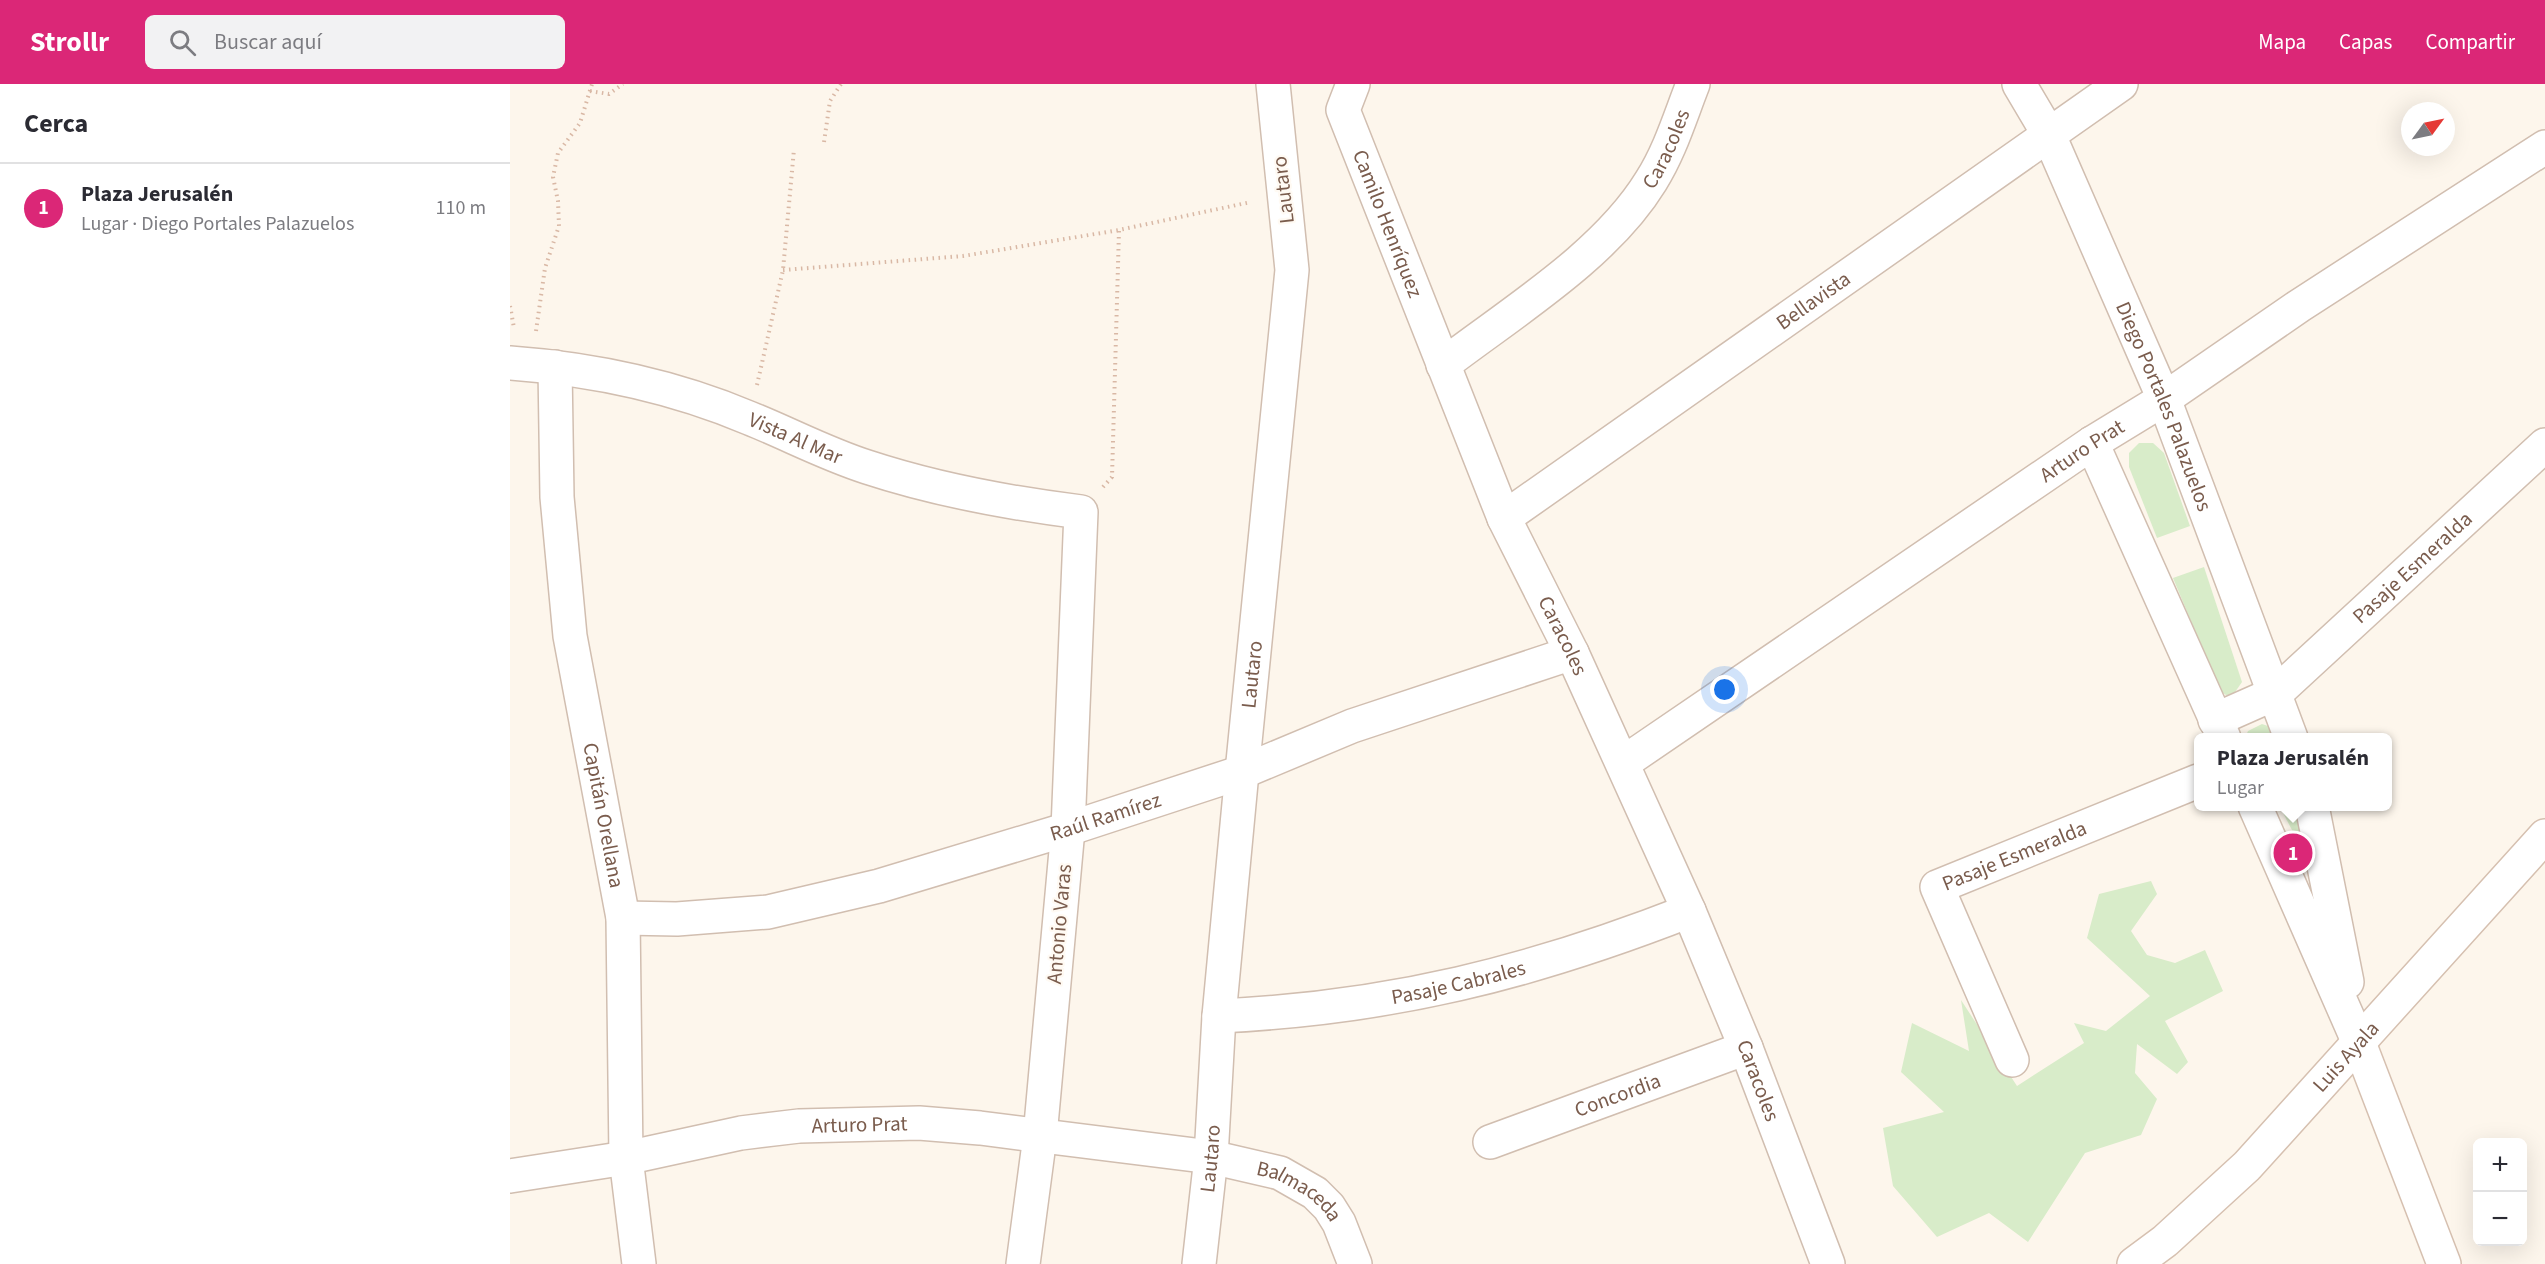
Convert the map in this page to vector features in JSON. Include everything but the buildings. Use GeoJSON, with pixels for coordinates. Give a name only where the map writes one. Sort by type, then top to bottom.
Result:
{"type":"FeatureCollection","features":[{"type":"Feature","properties":{"kind":"street","name":"Lautaro"},"geometry":{"type":"LineString","coordinates":[[1199,1264],[1211,1157],[1219,1016],[1292,270],[1273,84]]}},
{"type":"Feature","properties":{"kind":"street","name":"Camilo Henríquez"},"geometry":{"type":"LineString","coordinates":[[1353,84],[1343,110],[1443,365]]}},
{"type":"Feature","properties":{"kind":"street","name":"Caracoles"},"geometry":{"type":"LineString","coordinates":[[1693,84],[1668,149],[1651,181],[1607,237],[1443,365],[1504,518],[1572,653],[1689,911],[1746,1048],[1828,1264]]}},
{"type":"Feature","properties":{"kind":"street","name":"Diego Portales Palazuelos"},"geometry":{"type":"LineString","coordinates":[[2019,84],[2048,133],[2164,399],[2289,733]]}},
{"type":"Feature","properties":{"kind":"street","name":"Bellavista"},"geometry":{"type":"LineString","coordinates":[[1504,518],[2048,133],[2121,84]]}},
{"type":"Feature","properties":{"kind":"street","name":"Arturo Prat"},"geometry":{"type":"LineString","coordinates":[[1623,763],[2092,443],[2164,399],[2435,216],[2545,147]]}},
{"type":"Feature","properties":{"kind":"street","name":"Vista Al Mar"},"geometry":{"type":"LineString","coordinates":[[533,365],[657,387],[749,418],[816,448],[925,485],[1029,506],[1081,512]]}},
{"type":"Feature","properties":{"kind":"street","name":"Capitán Orellana"},"geometry":{"type":"LineString","coordinates":[[533,365],[557,497],[570,636],[623,918],[626,1158],[639,1264]]}},
{"type":"Feature","properties":{"kind":"street"},"geometry":{"type":"LineString","coordinates":[[2092,443],[2220,729]]}},
{"type":"Feature","properties":{"kind":"street","name":"Pasaje Esmeralda"},"geometry":{"type":"LineString","coordinates":[[2220,729],[2276,693],[2545,446]]}},
{"type":"Feature","properties":{"kind":"street","name":"Antonio Varas"},"geometry":{"type":"LineString","coordinates":[[1023,1264],[1040,1136],[1068,829],[1081,512]]}},
{"type":"Feature","properties":{"kind":"street","name":"Raúl Ramírez"},"geometry":{"type":"LineString","coordinates":[[623,918],[677,919],[768,912],[879,886],[1068,829],[1242,772],[1352,726],[1572,653]]}},
{"type":"Feature","properties":{"kind":"street","name":"Pasaje Esmeralda"},"geometry":{"type":"LineString","coordinates":[[2012,1060],[1937,887],[2194,783]]}},
{"type":"Feature","properties":{"kind":"street"},"geometry":{"type":"LineString","coordinates":[[2257,811],[2358,1043],[2444,1264]]}},
{"type":"Feature","properties":{"kind":"street"},"geometry":{"type":"LineString","coordinates":[[2313,811],[2358,1043]]}},
{"type":"Feature","properties":{"kind":"street","name":"Luis Ayala"},"geometry":{"type":"LineString","coordinates":[[2134,1264],[2165,1241],[2247,1166],[2545,836]]}},
{"type":"Feature","properties":{"kind":"street","name":"Pasaje Cabrales"},"geometry":{"type":"LineString","coordinates":[[1219,1016],[1310,1011],[1381,1001],[1461,985],[1539,965],[1615,940],[1689,911]]}},
{"type":"Feature","properties":{"kind":"street","name":"Concordia"},"geometry":{"type":"LineString","coordinates":[[1490,1142],[1746,1048]]}},
{"type":"Feature","properties":{"kind":"street","name":"Arturo Prat"},"geometry":{"type":"LineString","coordinates":[[510,1176],[626,1158],[741,1133],[811,1125],[919,1123],[1211,1157]]}},
{"type":"Feature","properties":{"kind":"street","name":"Balmaceda"},"geometry":{"type":"LineString","coordinates":[[1211,1157],[1280,1173],[1316,1193],[1339,1223],[1355,1264]]}},
{"type":"Feature","properties":{"kind":"path"},"geometry":{"type":"LineString","coordinates":[[533,365],[545,268],[559,226],[558,201],[553,177],[556,160],[558,153],[580,123],[592,84]]}},
{"type":"Feature","properties":{"kind":"path"},"geometry":{"type":"LineString","coordinates":[[590,92],[609,94],[624,84]]}},
{"type":"Feature","properties":{"kind":"path"},"geometry":{"type":"LineString","coordinates":[[824,142],[830,101],[841,84]]}},
{"type":"Feature","properties":{"kind":"path"},"geometry":{"type":"LineString","coordinates":[[749,418],[783,270],[794,149]]}},
{"type":"Feature","properties":{"kind":"path"},"geometry":{"type":"LineString","coordinates":[[783,270],[963,256],[1119,230],[1284,195]]}},
{"type":"Feature","properties":{"kind":"path"},"geometry":{"type":"LineString","coordinates":[[1081,512],[1112,477],[1119,230]]}},
{"type":"Feature","properties":{"kind":"green space"},"geometry":{"type":"Polygon","coordinates":[[[2139,443],[2153,443],[2164,453],[2190,526],[2157,538],[2129,467],[2129,453],[2139,443]]]}},
{"type":"Feature","properties":{"kind":"green space"},"geometry":{"type":"Polygon","coordinates":[[[2204,567],[2242,682],[2233,695],[2226,695],[2220,691],[2173,578],[2204,567]]]}},
{"type":"Feature","properties":{"kind":"green space"},"geometry":{"type":"Polygon","coordinates":[[[2262,724],[2271,727],[2273,733],[2247,733],[2262,724]]]}},
{"type":"Feature","properties":{"kind":"green space"},"geometry":{"type":"Polygon","coordinates":[[[2282,811],[2295,811],[2311,867],[2282,811]]]}},
{"type":"Feature","properties":{"kind":"green space"},"geometry":{"type":"Polygon","coordinates":[[[2151,881],[2157,894],[2131,931],[2147,955],[2175,963],[2205,950],[2223,991],[2165,1021],[2188,1062],[2177,1074],[2137,1044],[2135,1073],[2157,1099],[2141,1135],[2085,1153],[2028,1242],[1989,1213],[1937,1237],[1893,1186],[1883,1128],[1944,1112],[1901,1072],[1912,1023],[1969,1051],[1961,1000],[2017,1086],[2084,1043],[2074,1023],[2106,1031],[2150,996],[2087,938],[2099,894],[2151,881]]]}},
{"type":"Feature","properties":{"kind":"place","name":"Plaza Jerusalén"},"geometry":{"type":"Point","coordinates":[2293,853]}}]}
